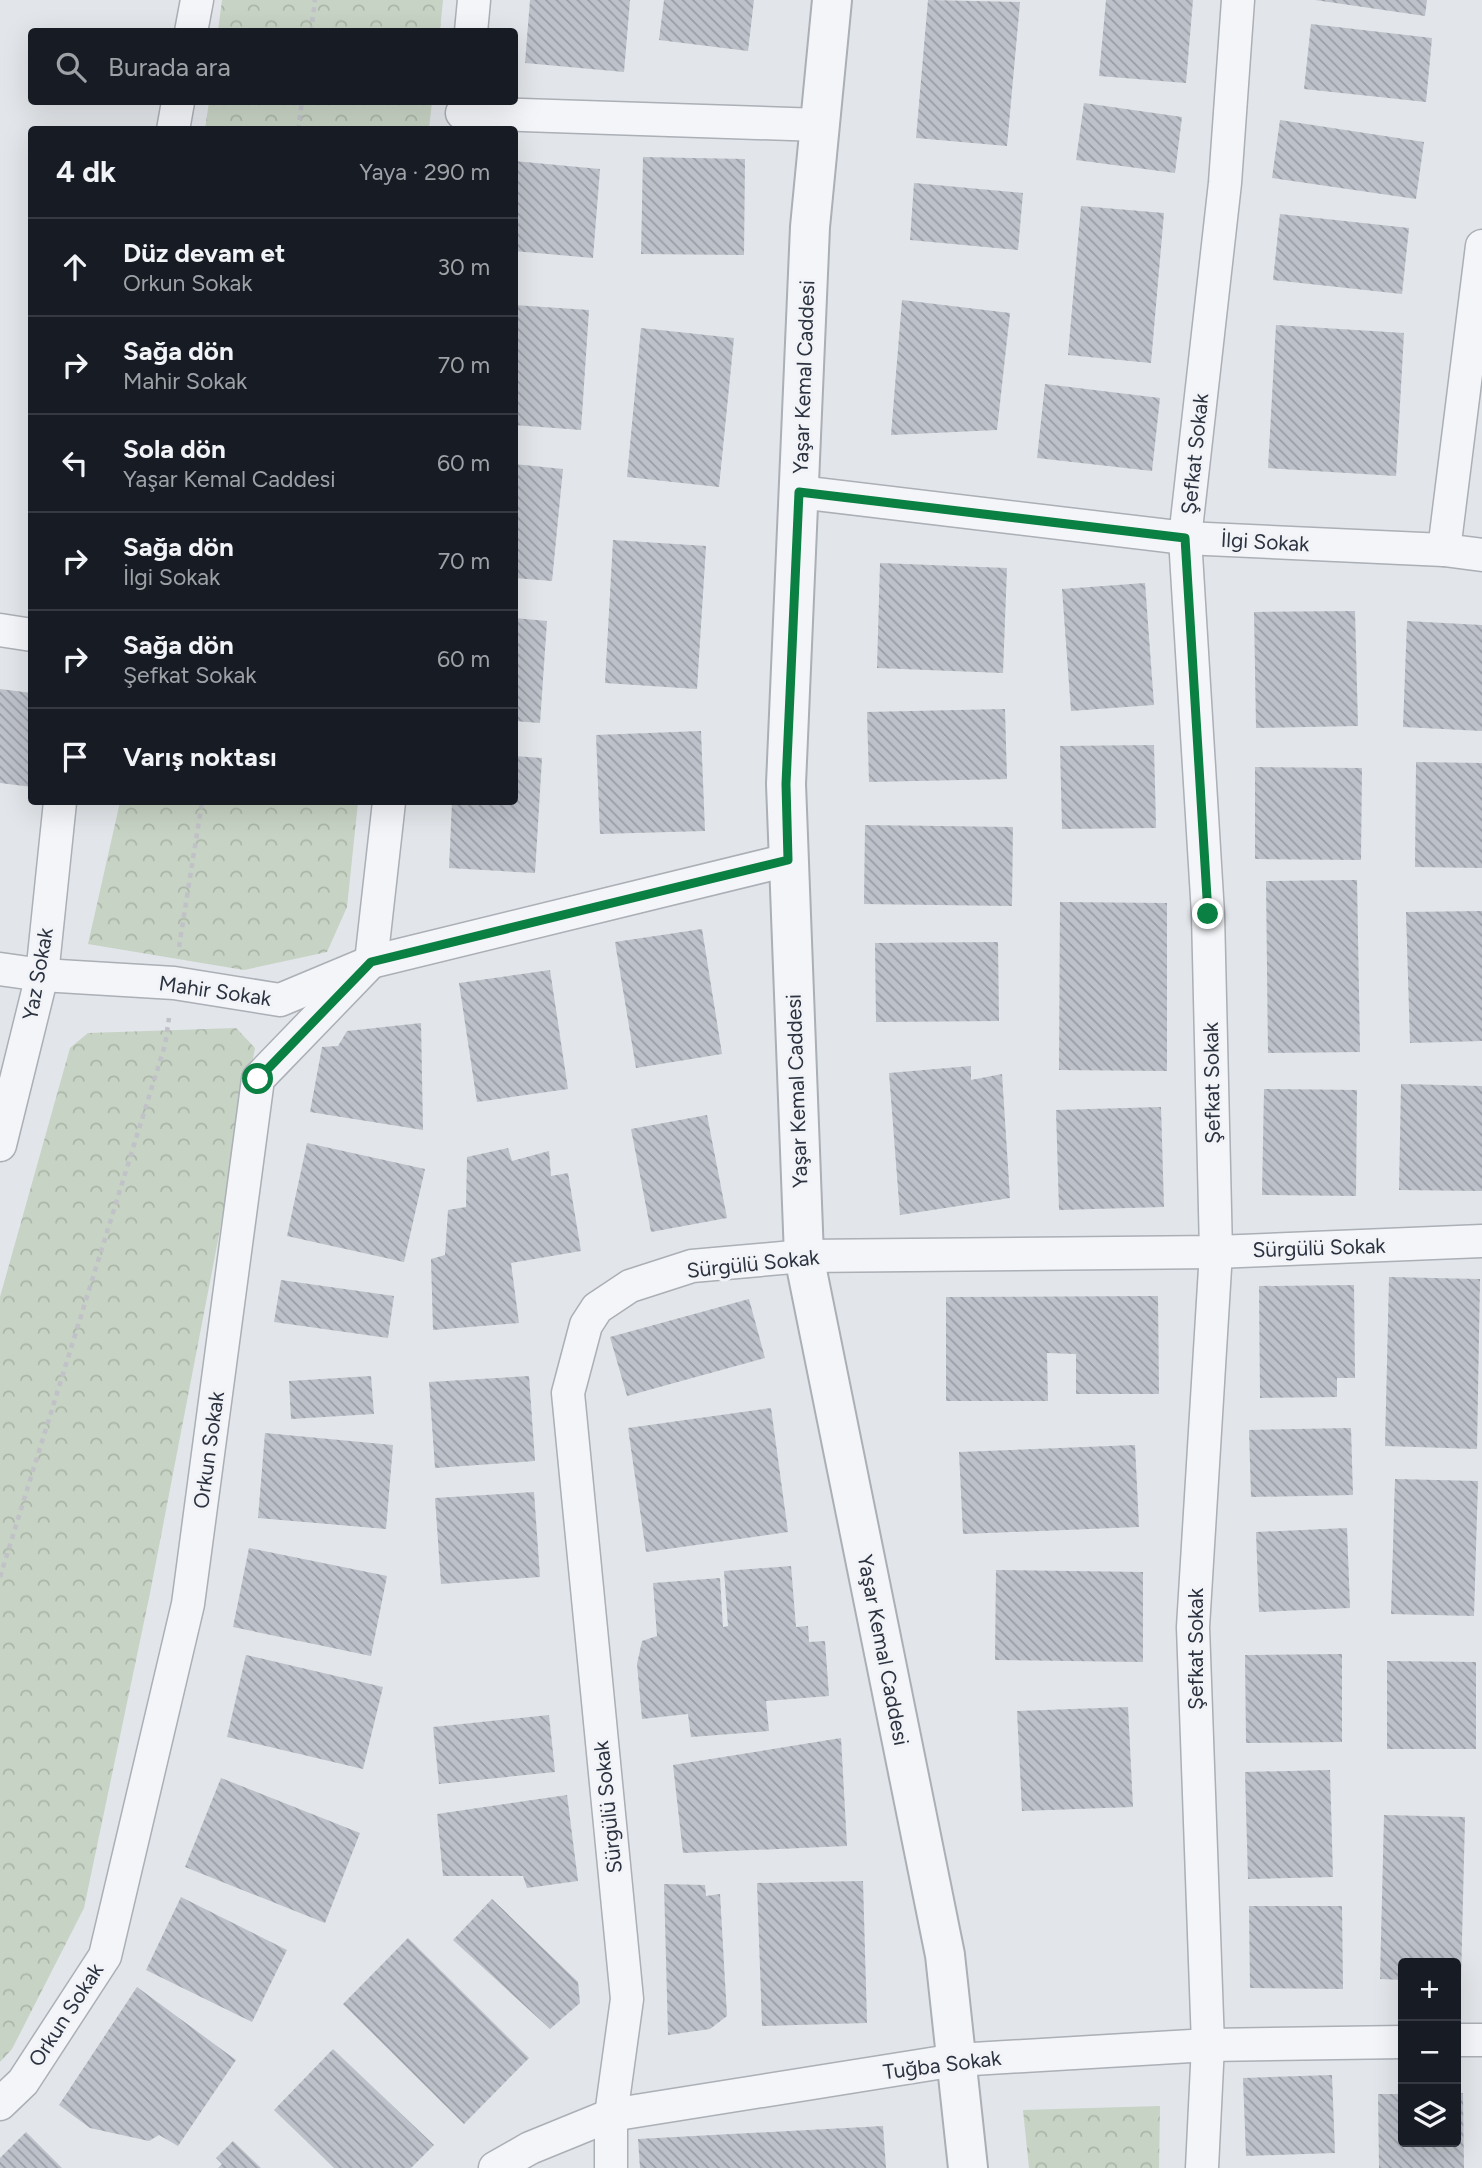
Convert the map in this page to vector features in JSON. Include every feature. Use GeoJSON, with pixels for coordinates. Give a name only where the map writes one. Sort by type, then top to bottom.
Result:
{"type":"FeatureCollection","features":[{"type":"Feature","properties":{"kind":"street"},"geometry":{"type":"LineString","coordinates":[[192,28],[197,0]]}},
{"type":"Feature","properties":{"kind":"street"},"geometry":{"type":"LineString","coordinates":[[471,28],[474,0]]}},
{"type":"Feature","properties":{"kind":"street","name":"Yaşar Kemal Caddesi"},"geometry":{"type":"LineString","coordinates":[[832,0],[810,227],[786,784],[804,1256],[945,1955],[968,2168]]}},
{"type":"Feature","properties":{"kind":"street","name":"Şefkat Sokak"},"geometry":{"type":"LineString","coordinates":[[1202,2168],[1208,2045],[1193,1627],[1216,1252],[1208,914],[1185,538],[1225,183],[1238,0]]}},
{"type":"Feature","properties":{"kind":"street"},"geometry":{"type":"LineString","coordinates":[[174,126],[177,105]]}},
{"type":"Feature","properties":{"kind":"street"},"geometry":{"type":"LineString","coordinates":[[462,115],[820,125]]}},
{"type":"Feature","properties":{"kind":"street"},"geometry":{"type":"LineString","coordinates":[[1444,550],[1482,246]]}},
{"type":"Feature","properties":{"kind":"street","name":"İlgi Sokak"},"geometry":{"type":"LineString","coordinates":[[799,492],[1185,538],[1444,550],[1482,555]]}},
{"type":"Feature","properties":{"kind":"street"},"geometry":{"type":"LineString","coordinates":[[0,630],[28,634]]}},
{"type":"Feature","properties":{"kind":"street","name":"Yaz Sokak"},"geometry":{"type":"LineString","coordinates":[[0,1145],[42,975],[60,805]]}},
{"type":"Feature","properties":{"kind":"street"},"geometry":{"type":"LineString","coordinates":[[371,962],[389,805]]}},
{"type":"Feature","properties":{"kind":"street","name":"Mahir Sokak"},"geometry":{"type":"LineString","coordinates":[[0,969],[42,975],[174,984],[280,1000],[371,962],[788,860]]}},
{"type":"Feature","properties":{"kind":"street","name":"Orkun Sokak"},"geometry":{"type":"LineString","coordinates":[[0,2104],[23,2082],[105,1956],[188,1604],[258,1079],[371,962]]}},
{"type":"Feature","properties":{"kind":"street","name":"Sürgülü Sokak"},"geometry":{"type":"LineString","coordinates":[[611,2168],[611,2115],[627,1999],[568,1393],[586,1325],[597,1308],[630,1286],[692,1266],[804,1256],[1216,1252],[1482,1241]]}},
{"type":"Feature","properties":{"kind":"street"},"geometry":{"type":"LineString","coordinates":[[1461,2040],[1482,2040]]}},
{"type":"Feature","properties":{"kind":"street","name":"Tuğba Sokak"},"geometry":{"type":"LineString","coordinates":[[495,2168],[530,2148],[611,2115],[956,2060],[1208,2045],[1398,2042]]}},
{"type":"Feature","properties":{"kind":"path"},"geometry":{"type":"LineString","coordinates":[[312,28],[315,0]]}},
{"type":"Feature","properties":{"kind":"path"},"geometry":{"type":"LineString","coordinates":[[299,126],[302,105]]}},
{"type":"Feature","properties":{"kind":"path"},"geometry":{"type":"LineString","coordinates":[[0,1577],[165,1045],[202,805]]}},
{"type":"Feature","properties":{"kind":"green space"},"geometry":{"type":"Polygon","coordinates":[[[222,0],[443,0],[440,28],[218,28],[222,0]]]}},
{"type":"Feature","properties":{"kind":"green space"},"geometry":{"type":"Polygon","coordinates":[[[209,105],[432,105],[429,126],[205,126],[209,105]]]}},
{"type":"Feature","properties":{"kind":"green space"},"geometry":{"type":"Polygon","coordinates":[[[119,805],[358,805],[347,907],[327,952],[244,970],[88,944],[119,805]]]}},
{"type":"Feature","properties":{"kind":"green space"},"geometry":{"type":"Polygon","coordinates":[[[236,1028],[255,1048],[150,1593],[84,1908],[12,2049],[0,2062],[0,1297],[70,1048],[88,1033],[236,1028]]]}},
{"type":"Feature","properties":{"kind":"green space"},"geometry":{"type":"Polygon","coordinates":[[[1160,2106],[1159,2168],[1029,2168],[1023,2110],[1160,2106]]]}},
{"type":"Feature","properties":{"kind":"building"},"geometry":{"type":"Polygon","coordinates":[[[530,0],[630,0],[624,72],[525,63],[530,0]]]}},
{"type":"Feature","properties":{"kind":"building"},"geometry":{"type":"Polygon","coordinates":[[[664,0],[754,0],[748,51],[659,40],[664,0]]]}},
{"type":"Feature","properties":{"kind":"building"},"geometry":{"type":"Polygon","coordinates":[[[928,0],[1020,2],[1007,146],[916,138],[928,0]]]}},
{"type":"Feature","properties":{"kind":"building"},"geometry":{"type":"Polygon","coordinates":[[[1106,0],[1193,0],[1186,83],[1099,76],[1106,0]]]}},
{"type":"Feature","properties":{"kind":"building"},"geometry":{"type":"Polygon","coordinates":[[[1315,0],[1427,0],[1425,16],[1315,0]]]}},
{"type":"Feature","properties":{"kind":"building"},"geometry":{"type":"Polygon","coordinates":[[[1311,24],[1432,38],[1426,102],[1304,89],[1311,24]]]}},
{"type":"Feature","properties":{"kind":"building"},"geometry":{"type":"Polygon","coordinates":[[[1084,103],[1182,117],[1175,173],[1076,160],[1084,103]]]}},
{"type":"Feature","properties":{"kind":"building"},"geometry":{"type":"Polygon","coordinates":[[[1280,120],[1424,142],[1416,199],[1272,178],[1280,120]]]}},
{"type":"Feature","properties":{"kind":"building"},"geometry":{"type":"Polygon","coordinates":[[[643,157],[745,159],[744,255],[641,254],[643,157]]]}},
{"type":"Feature","properties":{"kind":"building"},"geometry":{"type":"Polygon","coordinates":[[[518,161],[600,169],[593,258],[518,251],[518,161]]]}},
{"type":"Feature","properties":{"kind":"building"},"geometry":{"type":"Polygon","coordinates":[[[914,183],[1023,193],[1018,250],[910,240],[914,183]]]}},
{"type":"Feature","properties":{"kind":"building"},"geometry":{"type":"Polygon","coordinates":[[[1081,206],[1164,213],[1151,363],[1068,355],[1081,206]]]}},
{"type":"Feature","properties":{"kind":"building"},"geometry":{"type":"Polygon","coordinates":[[[1280,214],[1409,228],[1402,294],[1273,280],[1280,214]]]}},
{"type":"Feature","properties":{"kind":"building"},"geometry":{"type":"Polygon","coordinates":[[[902,300],[1010,313],[997,430],[891,435],[902,300]]]}},
{"type":"Feature","properties":{"kind":"building"},"geometry":{"type":"Polygon","coordinates":[[[518,305],[589,310],[581,430],[518,425],[518,305]]]}},
{"type":"Feature","properties":{"kind":"building"},"geometry":{"type":"Polygon","coordinates":[[[1276,325],[1404,333],[1396,476],[1268,468],[1276,325]]]}},
{"type":"Feature","properties":{"kind":"building"},"geometry":{"type":"Polygon","coordinates":[[[641,328],[734,338],[719,487],[627,477],[641,328]]]}},
{"type":"Feature","properties":{"kind":"building"},"geometry":{"type":"Polygon","coordinates":[[[1045,384],[1160,398],[1152,471],[1037,458],[1045,384]]]}},
{"type":"Feature","properties":{"kind":"building"},"geometry":{"type":"Polygon","coordinates":[[[518,464],[563,469],[552,581],[518,578],[518,464]]]}},
{"type":"Feature","properties":{"kind":"building"},"geometry":{"type":"Polygon","coordinates":[[[613,540],[706,546],[697,689],[605,683],[613,540]]]}},
{"type":"Feature","properties":{"kind":"building"},"geometry":{"type":"Polygon","coordinates":[[[880,563],[1007,568],[1003,673],[877,668],[880,563]]]}},
{"type":"Feature","properties":{"kind":"building"},"geometry":{"type":"Polygon","coordinates":[[[1145,583],[1154,705],[1071,711],[1062,589],[1145,583]]]}},
{"type":"Feature","properties":{"kind":"building"},"geometry":{"type":"Polygon","coordinates":[[[1355,611],[1358,726],[1256,728],[1254,612],[1355,611]]]}},
{"type":"Feature","properties":{"kind":"building"},"geometry":{"type":"Polygon","coordinates":[[[518,618],[547,621],[540,723],[518,721],[518,618]]]}},
{"type":"Feature","properties":{"kind":"building"},"geometry":{"type":"Polygon","coordinates":[[[1407,621],[1482,625],[1482,731],[1403,727],[1407,621]]]}},
{"type":"Feature","properties":{"kind":"building"},"geometry":{"type":"Polygon","coordinates":[[[0,689],[28,692],[28,786],[0,783],[0,689]]]}},
{"type":"Feature","properties":{"kind":"building"},"geometry":{"type":"Polygon","coordinates":[[[1005,709],[1007,779],[869,782],[867,712],[1005,709]]]}},
{"type":"Feature","properties":{"kind":"building"},"geometry":{"type":"Polygon","coordinates":[[[701,731],[705,831],[600,834],[596,735],[701,731]]]}},
{"type":"Feature","properties":{"kind":"building"},"geometry":{"type":"Polygon","coordinates":[[[1154,745],[1156,828],[1062,829],[1060,746],[1154,745]]]}},
{"type":"Feature","properties":{"kind":"building"},"geometry":{"type":"Polygon","coordinates":[[[518,756],[542,758],[535,873],[449,868],[452,805],[518,805],[518,756]]]}},
{"type":"Feature","properties":{"kind":"building"},"geometry":{"type":"Polygon","coordinates":[[[1416,762],[1482,763],[1482,868],[1415,867],[1416,762]]]}},
{"type":"Feature","properties":{"kind":"building"},"geometry":{"type":"Polygon","coordinates":[[[1255,767],[1362,768],[1361,860],[1255,859],[1255,767]]]}},
{"type":"Feature","properties":{"kind":"building"},"geometry":{"type":"Polygon","coordinates":[[[865,825],[1013,827],[1012,906],[864,904],[865,825]]]}},
{"type":"Feature","properties":{"kind":"building"},"geometry":{"type":"Polygon","coordinates":[[[1357,880],[1360,1052],[1268,1053],[1266,881],[1357,880]]]}},
{"type":"Feature","properties":{"kind":"building"},"geometry":{"type":"Polygon","coordinates":[[[1060,902],[1167,903],[1167,1071],[1059,1070],[1060,902]]]}},
{"type":"Feature","properties":{"kind":"building"},"geometry":{"type":"Polygon","coordinates":[[[1482,911],[1482,1041],[1410,1043],[1406,912],[1482,911]]]}},
{"type":"Feature","properties":{"kind":"building"},"geometry":{"type":"Polygon","coordinates":[[[702,929],[722,1054],[636,1068],[615,942],[702,929]]]}},
{"type":"Feature","properties":{"kind":"building"},"geometry":{"type":"Polygon","coordinates":[[[998,942],[999,1021],[876,1022],[875,943],[998,942]]]}},
{"type":"Feature","properties":{"kind":"building"},"geometry":{"type":"Polygon","coordinates":[[[550,970],[568,1089],[477,1102],[459,983],[550,970]]]}},
{"type":"Feature","properties":{"kind":"building"},"geometry":{"type":"Polygon","coordinates":[[[421,1023],[423,1130],[310,1112],[322,1047],[338,1046],[347,1031],[421,1023]]]}},
{"type":"Feature","properties":{"kind":"building"},"geometry":{"type":"Polygon","coordinates":[[[971,1066],[971,1080],[1002,1074],[1010,1198],[900,1215],[889,1073],[971,1066]]]}},
{"type":"Feature","properties":{"kind":"building"},"geometry":{"type":"Polygon","coordinates":[[[1401,1084],[1482,1086],[1482,1191],[1399,1190],[1401,1084]]]}},
{"type":"Feature","properties":{"kind":"building"},"geometry":{"type":"Polygon","coordinates":[[[1264,1089],[1357,1090],[1356,1196],[1262,1195],[1264,1089]]]}},
{"type":"Feature","properties":{"kind":"building"},"geometry":{"type":"Polygon","coordinates":[[[1161,1107],[1164,1207],[1059,1210],[1056,1110],[1161,1107]]]}},
{"type":"Feature","properties":{"kind":"building"},"geometry":{"type":"Polygon","coordinates":[[[707,1115],[727,1218],[651,1232],[631,1129],[707,1115]]]}},
{"type":"Feature","properties":{"kind":"building"},"geometry":{"type":"Polygon","coordinates":[[[307,1143],[425,1169],[404,1262],[287,1236],[307,1143]]]}},
{"type":"Feature","properties":{"kind":"building"},"geometry":{"type":"Polygon","coordinates":[[[508,1148],[512,1161],[549,1151],[551,1176],[568,1173],[581,1251],[511,1263],[519,1323],[433,1330],[431,1259],[445,1255],[448,1210],[466,1207],[467,1157],[508,1148]]]}},
{"type":"Feature","properties":{"kind":"building"},"geometry":{"type":"Polygon","coordinates":[[[1389,1277],[1480,1279],[1477,1449],[1385,1446],[1389,1277]]]}},
{"type":"Feature","properties":{"kind":"building"},"geometry":{"type":"Polygon","coordinates":[[[281,1280],[394,1296],[388,1338],[274,1322],[281,1280]]]}},
{"type":"Feature","properties":{"kind":"building"},"geometry":{"type":"Polygon","coordinates":[[[1354,1285],[1355,1378],[1337,1378],[1337,1397],[1260,1398],[1259,1286],[1354,1285]]]}},
{"type":"Feature","properties":{"kind":"building"},"geometry":{"type":"Polygon","coordinates":[[[1158,1296],[1159,1394],[1076,1394],[1076,1354],[1047,1353],[1048,1401],[946,1401],[946,1297],[1158,1296]]]}},
{"type":"Feature","properties":{"kind":"building"},"geometry":{"type":"Polygon","coordinates":[[[749,1299],[765,1358],[627,1396],[610,1337],[749,1299]]]}},
{"type":"Feature","properties":{"kind":"building"},"geometry":{"type":"Polygon","coordinates":[[[371,1376],[374,1414],[291,1419],[289,1381],[371,1376]]]}},
{"type":"Feature","properties":{"kind":"building"},"geometry":{"type":"Polygon","coordinates":[[[529,1376],[535,1461],[435,1468],[429,1382],[529,1376]]]}},
{"type":"Feature","properties":{"kind":"building"},"geometry":{"type":"Polygon","coordinates":[[[771,1408],[788,1532],[646,1552],[628,1428],[771,1408]]]}},
{"type":"Feature","properties":{"kind":"building"},"geometry":{"type":"Polygon","coordinates":[[[1351,1428],[1353,1495],[1251,1497],[1249,1430],[1351,1428]]]}},
{"type":"Feature","properties":{"kind":"building"},"geometry":{"type":"Polygon","coordinates":[[[265,1433],[393,1445],[386,1529],[258,1518],[265,1433]]]}},
{"type":"Feature","properties":{"kind":"building"},"geometry":{"type":"Polygon","coordinates":[[[1135,1445],[1139,1527],[963,1534],[959,1452],[1135,1445]]]}},
{"type":"Feature","properties":{"kind":"building"},"geometry":{"type":"Polygon","coordinates":[[[1395,1479],[1478,1481],[1474,1616],[1391,1614],[1395,1479]]]}},
{"type":"Feature","properties":{"kind":"building"},"geometry":{"type":"Polygon","coordinates":[[[534,1492],[540,1577],[441,1584],[435,1498],[534,1492]]]}},
{"type":"Feature","properties":{"kind":"building"},"geometry":{"type":"Polygon","coordinates":[[[1347,1528],[1350,1608],[1259,1612],[1256,1532],[1347,1528]]]}},
{"type":"Feature","properties":{"kind":"building"},"geometry":{"type":"Polygon","coordinates":[[[249,1548],[387,1576],[371,1656],[233,1627],[249,1548]]]}},
{"type":"Feature","properties":{"kind":"building"},"geometry":{"type":"Polygon","coordinates":[[[791,1566],[796,1627],[808,1626],[809,1642],[825,1641],[829,1696],[766,1701],[769,1731],[691,1737],[688,1714],[642,1719],[637,1664],[642,1641],[657,1636],[653,1583],[720,1578],[723,1627],[728,1626],[724,1571],[791,1566]]]}},
{"type":"Feature","properties":{"kind":"building"},"geometry":{"type":"Polygon","coordinates":[[[996,1570],[1143,1572],[1143,1662],[995,1660],[996,1570]]]}},
{"type":"Feature","properties":{"kind":"building"},"geometry":{"type":"Polygon","coordinates":[[[1342,1654],[1342,1742],[1246,1743],[1245,1655],[1342,1654]]]}},
{"type":"Feature","properties":{"kind":"building"},"geometry":{"type":"Polygon","coordinates":[[[246,1655],[383,1687],[363,1769],[227,1737],[246,1655]]]}},
{"type":"Feature","properties":{"kind":"building"},"geometry":{"type":"Polygon","coordinates":[[[1387,1661],[1476,1662],[1476,1749],[1387,1749],[1387,1661]]]}},
{"type":"Feature","properties":{"kind":"building"},"geometry":{"type":"Polygon","coordinates":[[[1128,1707],[1133,1807],[1022,1811],[1017,1711],[1128,1707]]]}},
{"type":"Feature","properties":{"kind":"building"},"geometry":{"type":"Polygon","coordinates":[[[549,1715],[555,1772],[439,1784],[433,1727],[549,1715]]]}},
{"type":"Feature","properties":{"kind":"building"},"geometry":{"type":"Polygon","coordinates":[[[841,1738],[847,1846],[683,1853],[673,1765],[841,1738]]]}},
{"type":"Feature","properties":{"kind":"building"},"geometry":{"type":"Polygon","coordinates":[[[1330,1770],[1333,1877],[1248,1879],[1245,1772],[1330,1770]]]}},
{"type":"Feature","properties":{"kind":"building"},"geometry":{"type":"Polygon","coordinates":[[[221,1778],[360,1833],[325,1923],[185,1867],[221,1778]]]}},
{"type":"Feature","properties":{"kind":"building"},"geometry":{"type":"Polygon","coordinates":[[[567,1795],[578,1881],[527,1888],[523,1876],[443,1876],[437,1814],[567,1795]]]}},
{"type":"Feature","properties":{"kind":"building"},"geometry":{"type":"Polygon","coordinates":[[[1384,1815],[1465,1817],[1461,1981],[1461,1958],[1398,1958],[1398,1980],[1380,1979],[1384,1815]]]}},
{"type":"Feature","properties":{"kind":"building"},"geometry":{"type":"Polygon","coordinates":[[[863,1881],[867,2023],[762,2026],[757,1883],[863,1881]]]}},
{"type":"Feature","properties":{"kind":"building"},"geometry":{"type":"Polygon","coordinates":[[[664,1884],[705,1885],[706,1896],[720,1894],[727,2016],[710,2029],[668,2035],[664,1884]]]}},
{"type":"Feature","properties":{"kind":"building"},"geometry":{"type":"Polygon","coordinates":[[[181,1897],[287,1950],[252,2022],[146,1970],[181,1897]]]}},
{"type":"Feature","properties":{"kind":"building"},"geometry":{"type":"Polygon","coordinates":[[[492,1899],[578,1982],[580,2003],[550,2029],[453,1940],[492,1899]]]}},
{"type":"Feature","properties":{"kind":"building"},"geometry":{"type":"Polygon","coordinates":[[[1249,1906],[1342,1906],[1343,1989],[1250,1988],[1249,1906]]]}},
{"type":"Feature","properties":{"kind":"building"},"geometry":{"type":"Polygon","coordinates":[[[408,1938],[529,2058],[464,2124],[343,2004],[408,1938]]]}},
{"type":"Feature","properties":{"kind":"building"},"geometry":{"type":"Polygon","coordinates":[[[137,1987],[236,2060],[178,2146],[159,2135],[149,2141],[90,2128],[59,2105],[137,1987]]]}},
{"type":"Feature","properties":{"kind":"building"},"geometry":{"type":"Polygon","coordinates":[[[333,2049],[434,2145],[411,2168],[334,2168],[274,2110],[333,2049]]]}},
{"type":"Feature","properties":{"kind":"building"},"geometry":{"type":"Polygon","coordinates":[[[1332,2075],[1335,2153],[1246,2156],[1243,2078],[1332,2075]]]}},
{"type":"Feature","properties":{"kind":"building"},"geometry":{"type":"Polygon","coordinates":[[[1463,2093],[1464,2168],[1379,2168],[1378,2094],[1398,2094],[1398,2147],[1461,2147],[1463,2093]]]}},
{"type":"Feature","properties":{"kind":"building"},"geometry":{"type":"Polygon","coordinates":[[[883,2126],[886,2168],[640,2168],[638,2139],[883,2126]]]}},
{"type":"Feature","properties":{"kind":"building"},"geometry":{"type":"Polygon","coordinates":[[[26,2132],[62,2168],[0,2168],[0,2158],[26,2132]]]}},
{"type":"Feature","properties":{"kind":"building"},"geometry":{"type":"Polygon","coordinates":[[[233,2141],[261,2168],[218,2168],[222,2164],[216,2158],[233,2141]]]}},
{"type":"Feature","properties":{"kind":"route"},"geometry":{"type":"LineString","coordinates":[[258,1079],[371,962],[788,860],[786,784],[799,492],[1185,538],[1208,914]]}}]}
